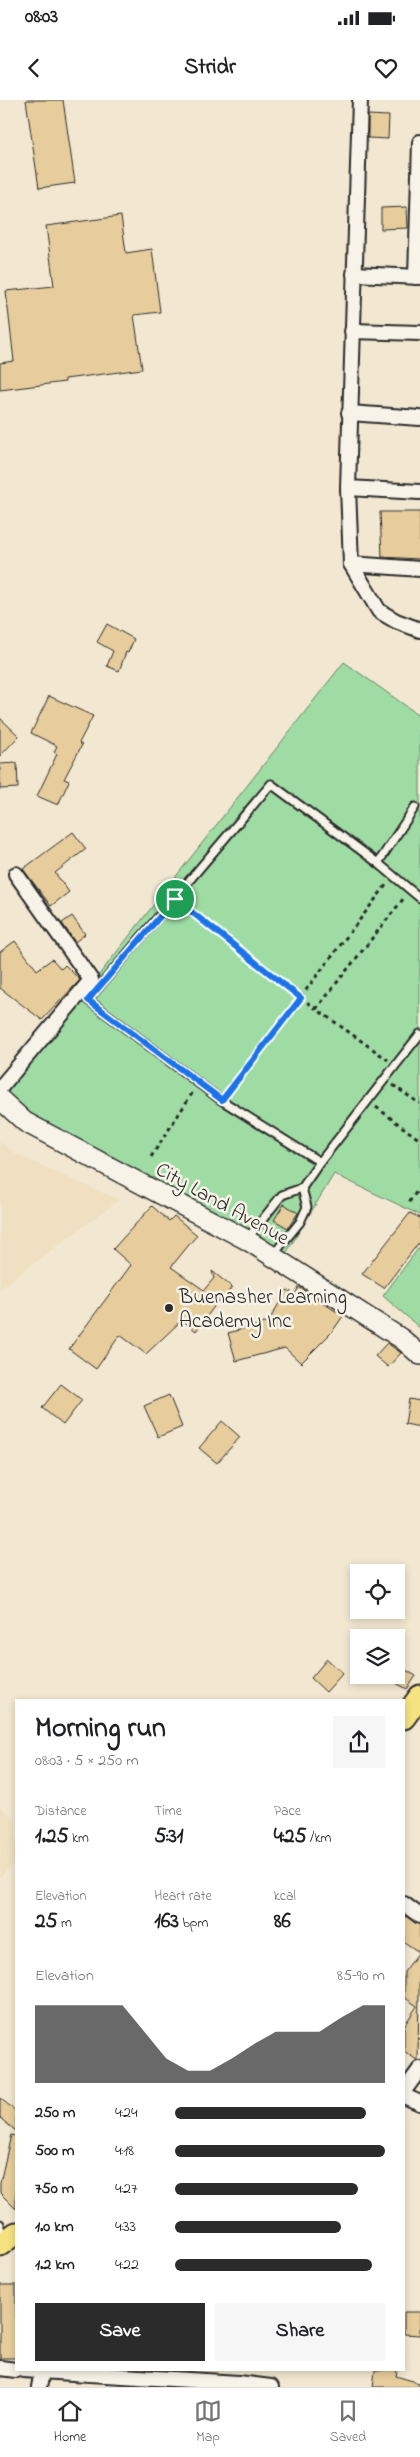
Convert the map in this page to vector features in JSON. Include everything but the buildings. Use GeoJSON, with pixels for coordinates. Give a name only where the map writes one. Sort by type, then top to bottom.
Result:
{"type":"FeatureCollection","features":[{"type":"Feature","properties":{"kind":"main road"},"geometry":{"type":"LineString","coordinates":[[405,1717],[420,1696]]}},
{"type":"Feature","properties":{"kind":"street"},"geometry":{"type":"LineString","coordinates":[[360,100],[349,413],[348,488],[351,564],[379,611],[396,621],[420,630]]}},
{"type":"Feature","properties":{"kind":"street"},"geometry":{"type":"LineString","coordinates":[[354,274],[418,277],[420,142]]}},
{"type":"Feature","properties":{"kind":"street"},"geometry":{"type":"LineString","coordinates":[[352,331],[420,333]]}},
{"type":"Feature","properties":{"kind":"street"},"geometry":{"type":"LineString","coordinates":[[349,413],[420,418]]}},
{"type":"Feature","properties":{"kind":"street"},"geometry":{"type":"LineString","coordinates":[[348,488],[420,492]]}},
{"type":"Feature","properties":{"kind":"street"},"geometry":{"type":"LineString","coordinates":[[351,564],[420,568]]}},
{"type":"Feature","properties":{"kind":"street"},"geometry":{"type":"LineString","coordinates":[[0,1088],[91,980],[16,874]]}},
{"type":"Feature","properties":{"kind":"street","name":"City Land Avenue"},"geometry":{"type":"LineString","coordinates":[[0,1099],[25,1122],[273,1255],[402,1339],[420,1355]]}},
{"type":"Feature","properties":{"kind":"street"},"geometry":{"type":"LineString","coordinates":[[405,1905],[420,1916]]}},
{"type":"Feature","properties":{"kind":"street"},"geometry":{"type":"LineString","coordinates":[[405,2090],[420,2069]]}},
{"type":"Feature","properties":{"kind":"street"},"geometry":{"type":"LineString","coordinates":[[405,2096],[420,2103]]}},
{"type":"Feature","properties":{"kind":"street"},"geometry":{"type":"LineString","coordinates":[[0,2368],[15,2370]]}},
{"type":"Feature","properties":{"kind":"street"},"geometry":{"type":"LineString","coordinates":[[38,2387],[42,2371],[239,2383],[271,2387]]}},
{"type":"Feature","properties":{"kind":"lane"},"geometry":{"type":"LineString","coordinates":[[320,1162],[222,1100],[88,1000],[271,784],[378,863],[420,898]]}},
{"type":"Feature","properties":{"kind":"lane"},"geometry":{"type":"LineString","coordinates":[[378,863],[414,807]]}},
{"type":"Feature","properties":{"kind":"lane"},"geometry":{"type":"LineString","coordinates":[[246,1240],[282,1195],[302,1188],[394,1065],[417,1043],[420,1034]]}},
{"type":"Feature","properties":{"kind":"lane"},"geometry":{"type":"LineString","coordinates":[[273,1255],[300,1222],[307,1207],[302,1188]]}},
{"type":"Feature","properties":{"kind":"path"},"geometry":{"type":"LineString","coordinates":[[222,1100],[393,876]]}},
{"type":"Feature","properties":{"kind":"path"},"geometry":{"type":"LineString","coordinates":[[316,1009],[410,890]]}},
{"type":"Feature","properties":{"kind":"path"},"geometry":{"type":"LineString","coordinates":[[175,899],[301,998],[394,1065]]}},
{"type":"Feature","properties":{"kind":"path"},"geometry":{"type":"LineString","coordinates":[[384,1078],[420,1104]]}},
{"type":"Feature","properties":{"kind":"path"},"geometry":{"type":"LineString","coordinates":[[150,1157],[199,1083]]}},
{"type":"Feature","properties":{"kind":"path"},"geometry":{"type":"LineString","coordinates":[[367,1100],[420,1140]]}},
{"type":"Feature","properties":{"kind":"path"},"geometry":{"type":"LineString","coordinates":[[409,1202],[420,1187]]}},
{"type":"Feature","properties":{"kind":"shaded area"},"geometry":{"type":"Polygon","coordinates":[[[0,1142],[18,1155],[119,1200],[0,1289],[0,1142]]]}},
{"type":"Feature","properties":{"kind":"shaded area"},"geometry":{"type":"Polygon","coordinates":[[[0,1806],[15,1820],[15,1862],[0,1877],[0,1806]]]}},
{"type":"Feature","properties":{"kind":"green space"},"geometry":{"type":"Polygon","coordinates":[[[344,662],[420,716],[420,1215],[334,1174],[282,1260],[35,1132],[0,1089],[58,1027],[344,662]]]}},
{"type":"Feature","properties":{"kind":"green space"},"geometry":{"type":"Polygon","coordinates":[[[420,1246],[420,1328],[383,1296],[420,1246]]]}},
{"type":"Feature","properties":{"kind":"place","name":"Buenasher Learning Academy Inc"},"geometry":{"type":"Point","coordinates":[169,1308]}},
{"type":"Feature","properties":{"kind":"route"},"geometry":{"type":"LineString","coordinates":[[175,899],[301,998],[222,1100],[88,1000],[175,899]]}}]}
